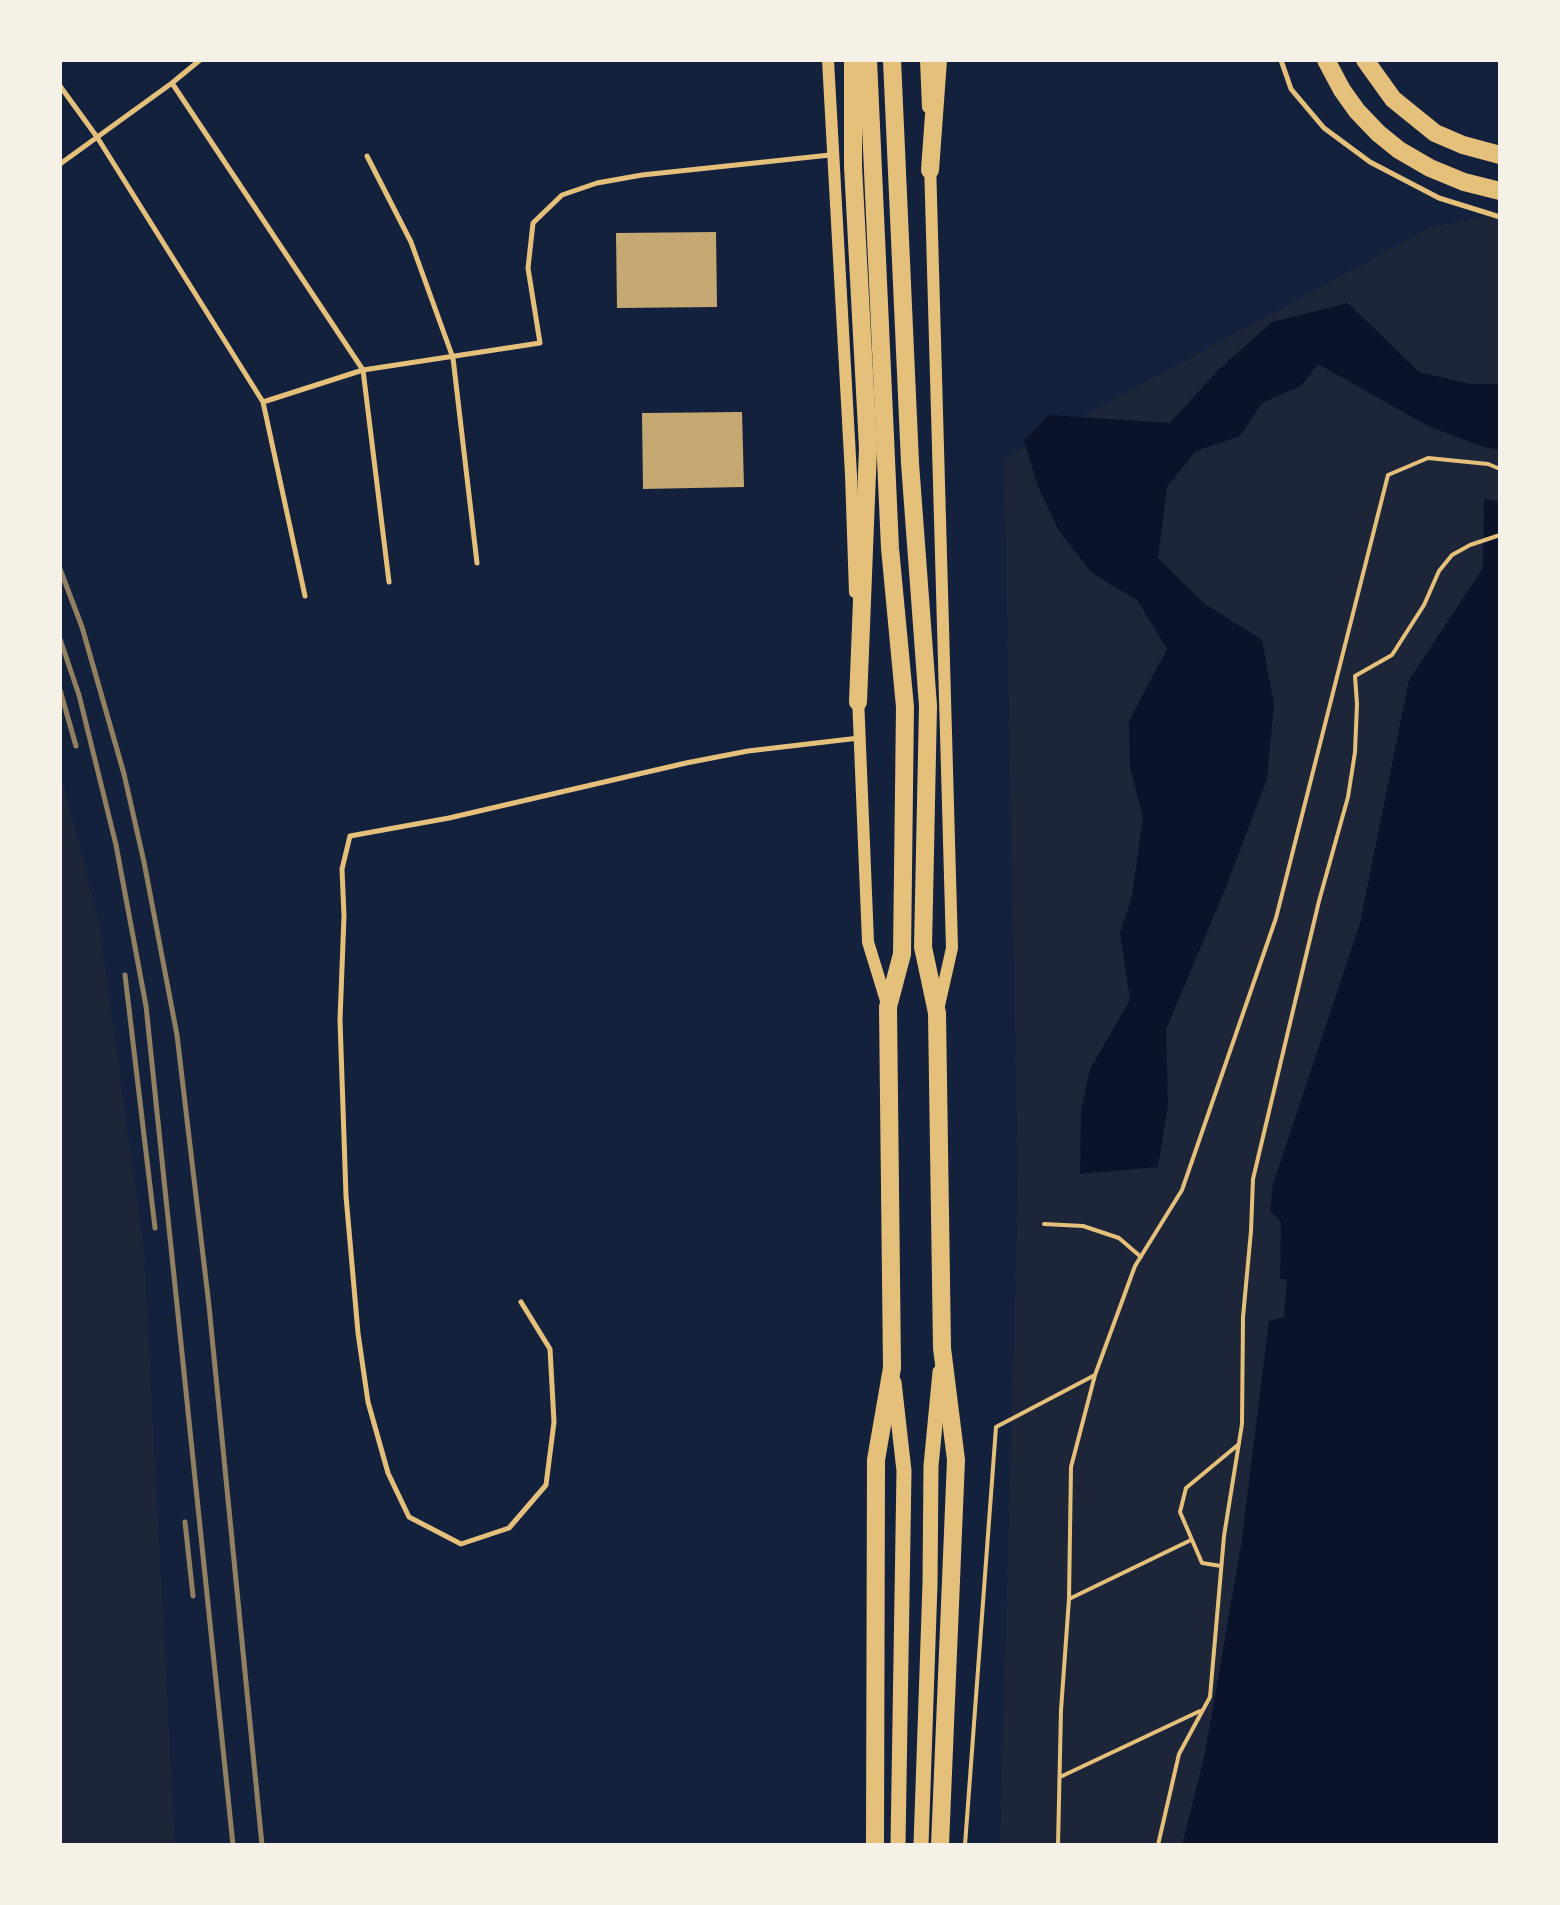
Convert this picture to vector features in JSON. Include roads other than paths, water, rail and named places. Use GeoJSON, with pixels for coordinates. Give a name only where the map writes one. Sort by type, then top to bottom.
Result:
{"type":"FeatureCollection","features":[{"type":"Feature","properties":{"kind":"main road"},"geometry":{"type":"LineString","coordinates":[[853,60],[853,166],[868,448],[858,702]]}},
{"type":"Feature","properties":{"kind":"main road"},"geometry":{"type":"LineString","coordinates":[[868,60],[890,548],[905,707],[902,954],[888,1007],[892,1368],[904,1471],[898,1845]]}},
{"type":"Feature","properties":{"kind":"main road"},"geometry":{"type":"LineString","coordinates":[[892,60],[910,463],[928,706],[924,947],[937,1013],[942,1348],[931,1466],[921,1845]]}},
{"type":"Feature","properties":{"kind":"main road"},"geometry":{"type":"LineString","coordinates":[[930,170],[938,60]]}},
{"type":"Feature","properties":{"kind":"main road"},"geometry":{"type":"LineString","coordinates":[[1326,60],[1357,111],[1399,150],[1464,182],[1500,191]]}},
{"type":"Feature","properties":{"kind":"main road"},"geometry":{"type":"LineString","coordinates":[[1365,60],[1393,99],[1435,133],[1463,146],[1500,155]]}},
{"type":"Feature","properties":{"kind":"main road"},"geometry":{"type":"LineString","coordinates":[[940,1845],[956,1460],[942,1348]]}},
{"type":"Feature","properties":{"kind":"main road"},"geometry":{"type":"LineString","coordinates":[[875,1845],[876,1460],[892,1368]]}},
{"type":"Feature","properties":{"kind":"street"},"geometry":{"type":"LineString","coordinates":[[828,60],[851,475],[868,942],[888,1007]]}},
{"type":"Feature","properties":{"kind":"street"},"geometry":{"type":"LineString","coordinates":[[926,60],[952,948],[937,1013]]}},
{"type":"Feature","properties":{"kind":"lane"},"geometry":{"type":"LineString","coordinates":[[60,164],[200,60]]}},
{"type":"Feature","properties":{"kind":"lane"},"geometry":{"type":"LineString","coordinates":[[1280,60],[1291,88],[1324,128],[1370,162],[1439,198],[1500,218]]}},
{"type":"Feature","properties":{"kind":"lane"},"geometry":{"type":"LineString","coordinates":[[172,83],[363,370],[389,582]]}},
{"type":"Feature","properties":{"kind":"lane"},"geometry":{"type":"LineString","coordinates":[[60,86],[97,137],[263,402],[305,596]]}},
{"type":"Feature","properties":{"kind":"lane"},"geometry":{"type":"LineString","coordinates":[[263,402],[363,370],[540,344],[528,268],[532,223],[562,195],[597,183],[642,175],[833,154]]}},
{"type":"Feature","properties":{"kind":"lane"},"geometry":{"type":"LineString","coordinates":[[367,156],[412,242],[452,358],[477,563]]}},
{"type":"Feature","properties":{"kind":"lane"},"geometry":{"type":"LineString","coordinates":[[522,1302],[550,1350],[554,1422],[546,1485],[508,1528],[461,1544],[409,1517],[388,1472],[368,1402],[346,1196],[340,1020],[342,869],[350,836],[450,818],[748,751],[860,738]]}},
{"type":"Feature","properties":{"kind":"railway"},"geometry":{"type":"LineString","coordinates":[[60,569],[82,627],[124,774],[177,1035],[209,1306],[262,1845]]}},
{"type":"Feature","properties":{"kind":"railway"},"geometry":{"type":"LineString","coordinates":[[60,639],[79,695],[116,845],[146,1006],[233,1845]]}},
{"type":"Feature","properties":{"kind":"railway"},"geometry":{"type":"LineString","coordinates":[[60,690],[76,746]]}},
{"type":"Feature","properties":{"kind":"railway"},"geometry":{"type":"LineString","coordinates":[[125,975],[155,1228]]}},
{"type":"Feature","properties":{"kind":"railway"},"geometry":{"type":"LineString","coordinates":[[185,1522],[193,1596]]}}]}
